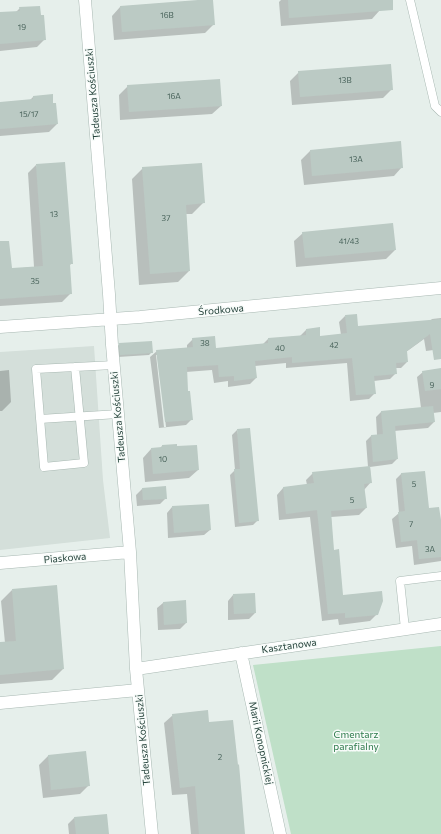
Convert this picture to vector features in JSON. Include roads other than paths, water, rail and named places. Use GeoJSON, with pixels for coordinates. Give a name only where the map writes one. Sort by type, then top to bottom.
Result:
{"type":"FeatureCollection","features":[{"type":"Feature","properties":{"kind":"street","name":"Tadeusza Kościuszki"},"geometry":{"type":"LineString","coordinates":[[85,0],[130,552],[136,669],[152,834]]}},
{"type":"Feature","properties":{"kind":"street","name":"Środkowa"},"geometry":{"type":"LineString","coordinates":[[0,327],[268,306],[441,288]]}},
{"type":"Feature","properties":{"kind":"street","name":"Piaskowa"},"geometry":{"type":"LineString","coordinates":[[0,563],[130,552]]}},
{"type":"Feature","properties":{"kind":"street","name":"Kasztanowa"},"geometry":{"type":"LineString","coordinates":[[136,669],[441,624]]}},
{"type":"Feature","properties":{"kind":"street","name":"Marii Konopnickiej"},"geometry":{"type":"LineString","coordinates":[[241,653],[280,834]]}},
{"type":"Feature","properties":{"kind":"street"},"geometry":{"type":"LineString","coordinates":[[0,704],[138,690]]}},
{"type":"Feature","properties":{"kind":"lane"},"geometry":{"type":"LineString","coordinates":[[410,0],[435,106],[441,112]]}},
{"type":"Feature","properties":{"kind":"lane"},"geometry":{"type":"LineString","coordinates":[[74,367],[84,463],[44,467],[36,369],[74,367],[114,365]]}},
{"type":"Feature","properties":{"kind":"lane"},"geometry":{"type":"LineString","coordinates":[[40,419],[118,414]]}},
{"type":"Feature","properties":{"kind":"lane"},"geometry":{"type":"LineString","coordinates":[[405,629],[400,581],[441,576]]}},
{"type":"Feature","properties":{"kind":"park label","name":"Cmentarz parafialny"},"geometry":{"type":"Point","coordinates":[356,740]}}]}
